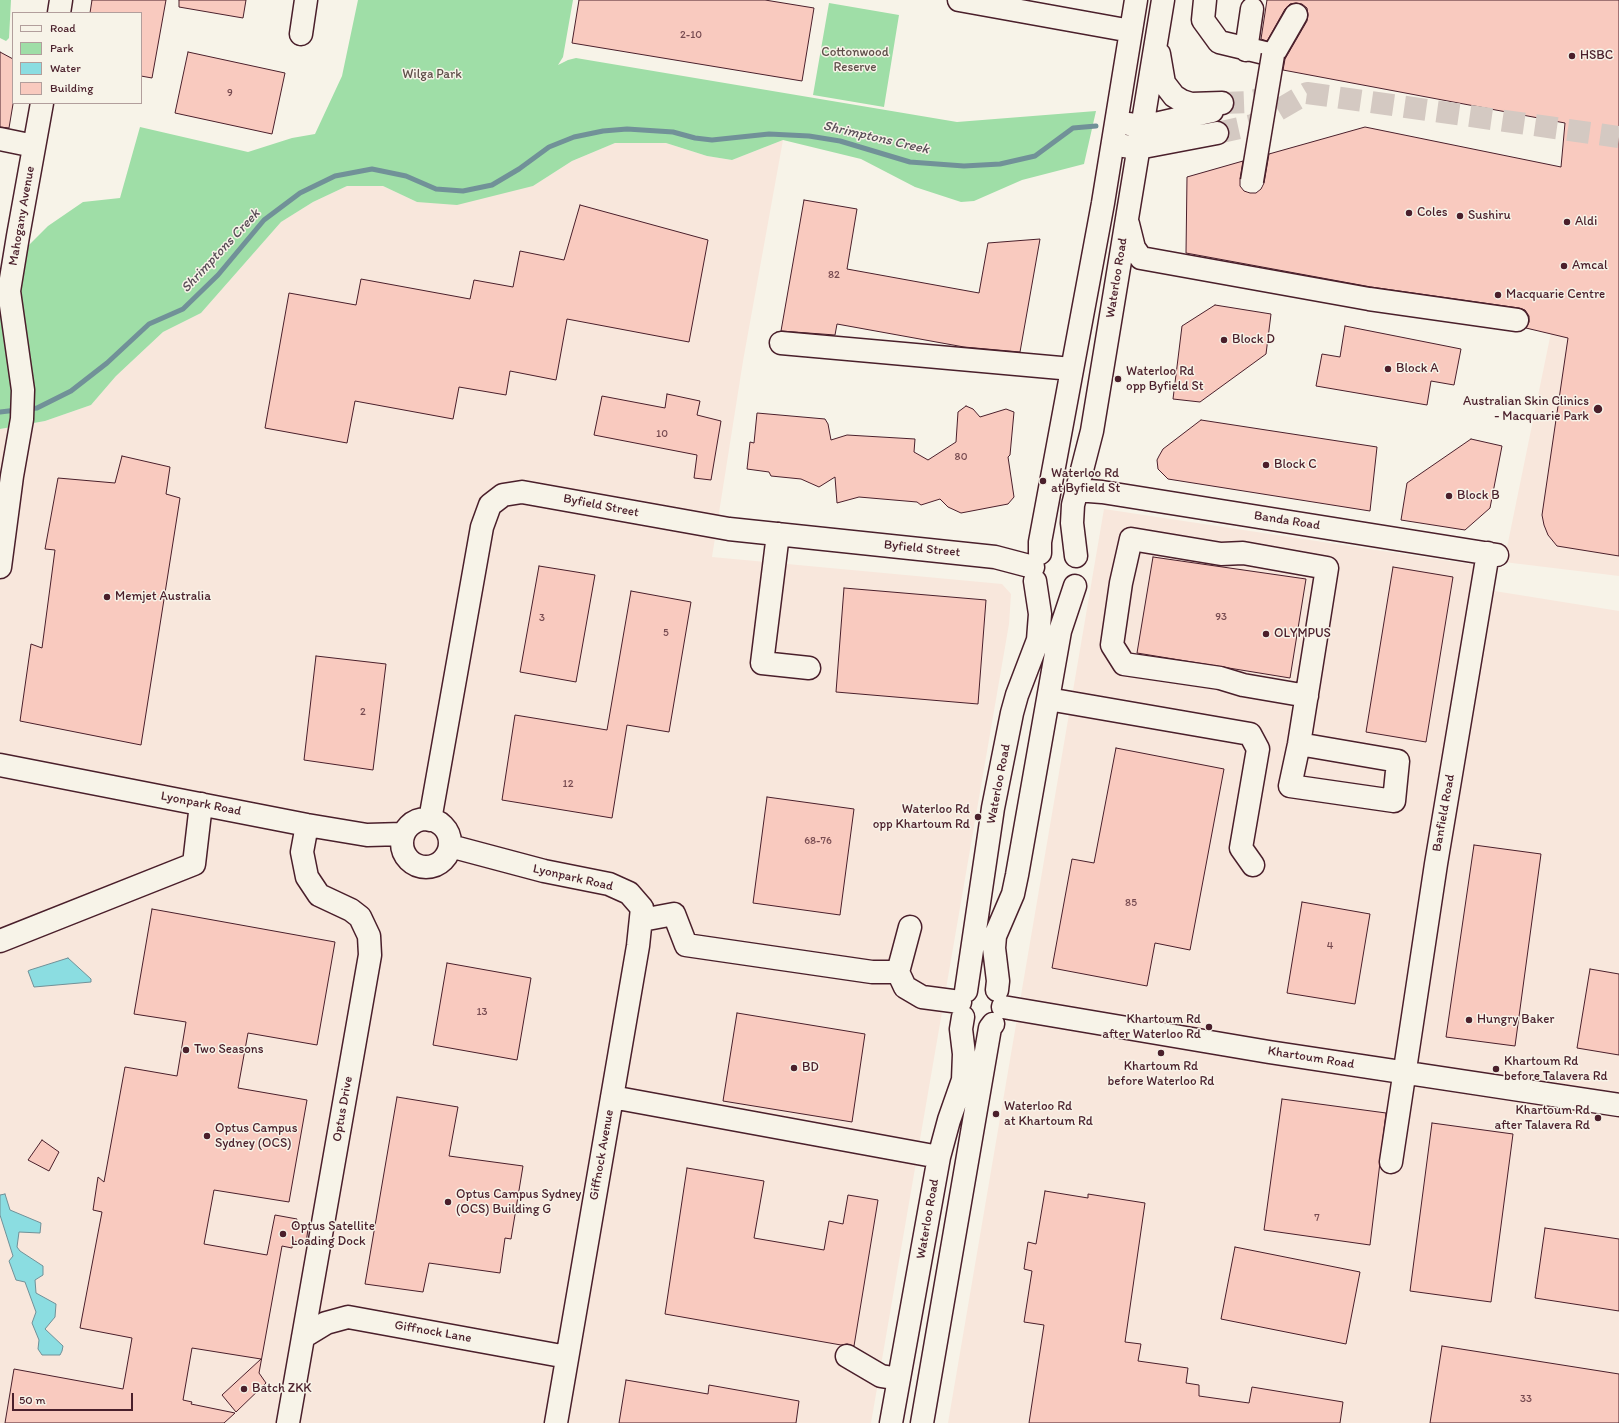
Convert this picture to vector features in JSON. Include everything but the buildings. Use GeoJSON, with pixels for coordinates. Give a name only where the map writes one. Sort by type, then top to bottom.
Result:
{"type":"FeatureCollection","features":[{"type":"Feature","properties":{"kind":"street"},"geometry":{"type":"LineString","coordinates":[[59,12],[61,0]]}},
{"type":"Feature","properties":{"kind":"street"},"geometry":{"type":"LineString","coordinates":[[301,34],[306,0]]}},
{"type":"Feature","properties":{"kind":"street"},"geometry":{"type":"LineString","coordinates":[[959,0],[1131,31]]}},
{"type":"Feature","properties":{"kind":"street","name":"Waterloo Road"},"geometry":{"type":"LineString","coordinates":[[891,1423],[939,1157],[949,1120],[963,1080],[964,1054],[961,1029],[963,1003],[993,808],[1017,695],[1038,640],[1040,614],[1036,567],[1112,144],[1136,0]]}},
{"type":"Feature","properties":{"kind":"street","name":"Waterloo Road"},"geometry":{"type":"LineString","coordinates":[[1076,556],[1072,524],[1073,505],[1092,431],[1162,0]]}},
{"type":"Feature","properties":{"kind":"street"},"geometry":{"type":"LineString","coordinates":[[1205,0],[1203,20],[1219,42],[1247,41],[1277,46]]}},
{"type":"Feature","properties":{"kind":"street"},"geometry":{"type":"LineString","coordinates":[[1247,41],[1252,9]]}},
{"type":"Feature","properties":{"kind":"street"},"geometry":{"type":"LineString","coordinates":[[1252,181],[1277,46],[1296,15]]}},
{"type":"Feature","properties":{"kind":"street"},"geometry":{"type":"LineString","coordinates":[[1116,120],[1142,127],[1164,123],[1222,106],[1191,104],[1174,96],[1164,83],[1161,73],[1157,33]]}},
{"type":"Feature","properties":{"kind":"street","name":"Mahogany Avenue"},"geometry":{"type":"LineString","coordinates":[[0,567],[12,476],[22,419],[23,397],[9,291],[42,104]]}},
{"type":"Feature","properties":{"kind":"street"},"geometry":{"type":"LineString","coordinates":[[1112,144],[1138,148],[1217,133]]}},
{"type":"Feature","properties":{"kind":"street"},"geometry":{"type":"LineString","coordinates":[[0,139],[34,146]]}},
{"type":"Feature","properties":{"kind":"street"},"geometry":{"type":"LineString","coordinates":[[1127,217],[1134,248],[1141,258],[1369,299],[1517,320]]}},
{"type":"Feature","properties":{"kind":"street"},"geometry":{"type":"LineString","coordinates":[[1118,274],[1141,258]]}},
{"type":"Feature","properties":{"kind":"street"},"geometry":{"type":"LineString","coordinates":[[781,343],[1072,369]]}},
{"type":"Feature","properties":{"kind":"street","name":"Banda Road"},"geometry":{"type":"LineString","coordinates":[[1076,490],[1110,493],[1492,554]]}},
{"type":"Feature","properties":{"kind":"street","name":"Byfield Street"},"geometry":{"type":"LineString","coordinates":[[430,820],[482,527],[490,506],[503,495],[522,492],[682,522],[778,534],[995,557],[1036,567]]}},
{"type":"Feature","properties":{"kind":"street"},"geometry":{"type":"LineString","coordinates":[[778,534],[762,663],[809,668]]}},
{"type":"Feature","properties":{"kind":"street"},"geometry":{"type":"LineString","coordinates":[[1299,744],[1398,761],[1394,801],[1290,786],[1299,744],[1327,568],[1243,553],[1221,554],[1131,539],[1121,583],[1112,645],[1124,664],[1220,678],[1243,685],[1306,696]]}},
{"type":"Feature","properties":{"kind":"street"},"geometry":{"type":"LineString","coordinates":[[922,1423],[988,1036],[998,1007],[998,981],[994,948],[995,936],[1013,894],[1060,631],[1075,586],[1081,574],[1080,564],[1076,556],[1063,547],[1047,548],[1036,567],[1040,587],[1054,594],[1062,594],[1075,586]]}},
{"type":"Feature","properties":{"kind":"street","name":"Banfield Road"},"geometry":{"type":"LineString","coordinates":[[1391,1162],[1436,864],[1492,554]]}},
{"type":"Feature","properties":{"kind":"street"},"geometry":{"type":"LineString","coordinates":[[1048,699],[1250,734],[1258,749],[1241,848],[1253,865]]}},
{"type":"Feature","properties":{"kind":"street","name":"Lyonpark Road"},"geometry":{"type":"LineString","coordinates":[[0,765],[307,825],[367,835],[403,834]]}},
{"type":"Feature","properties":{"kind":"street"},"geometry":{"type":"LineString","coordinates":[[0,941],[194,864],[201,804]]}},
{"type":"Feature","properties":{"kind":"street"},"geometry":{"type":"LineString","coordinates":[[430,820],[437,822],[447,832],[450,846],[443,861],[436,866],[428,868],[419,867],[409,861],[402,850],[401,842],[403,834],[414,822],[430,820]]}},
{"type":"Feature","properties":{"kind":"street","name":"Optus Drive"},"geometry":{"type":"LineString","coordinates":[[288,1423],[370,955],[369,936],[360,916],[351,910],[319,895],[306,877],[302,852],[307,825]]}},
{"type":"Feature","properties":{"kind":"street","name":"Lyonpark Road"},"geometry":{"type":"LineString","coordinates":[[450,846],[544,872],[609,884],[629,893],[642,908],[642,920],[637,957]]}},
{"type":"Feature","properties":{"kind":"street"},"geometry":{"type":"LineString","coordinates":[[642,920],[674,914],[686,945],[872,972],[898,972]]}},
{"type":"Feature","properties":{"kind":"street"},"geometry":{"type":"LineString","coordinates":[[910,927],[898,972],[905,987],[922,997],[963,1003]]}},
{"type":"Feature","properties":{"kind":"street","name":"Giffnock Avenue"},"geometry":{"type":"LineString","coordinates":[[556,1423],[637,957]]}},
{"type":"Feature","properties":{"kind":"street"},"geometry":{"type":"LineString","coordinates":[[963,1003],[973,986],[979,984],[991,986],[998,1007]]}},
{"type":"Feature","properties":{"kind":"street"},"geometry":{"type":"LineString","coordinates":[[963,1003],[972,1025],[980,1027],[998,1007]]}},
{"type":"Feature","properties":{"kind":"street","name":"Khartoum Road"},"geometry":{"type":"LineString","coordinates":[[998,1007],[1404,1073],[1619,1105]]}},
{"type":"Feature","properties":{"kind":"street"},"geometry":{"type":"LineString","coordinates":[[612,1097],[939,1157]]}},
{"type":"Feature","properties":{"kind":"street","name":"Giffnock Lane"},"geometry":{"type":"LineString","coordinates":[[303,1336],[326,1323],[348,1317],[567,1357]]}},
{"type":"Feature","properties":{"kind":"street"},"geometry":{"type":"LineString","coordinates":[[847,1356],[881,1376],[898,1379]]}},
{"type":"Feature","properties":{"kind":"shaded area"},"geometry":{"type":"Polygon","coordinates":[[[783,140],[743,361],[712,557],[1002,584],[1011,594],[1009,624],[871,1423],[0,1423],[0,429],[45,421],[91,405],[116,376],[163,332],[201,313],[281,222],[313,202],[347,186],[383,186],[417,202],[533,186],[572,161],[615,143],[666,143],[707,156],[732,160],[783,140]]]}},
{"type":"Feature","properties":{"kind":"shaded area"},"geometry":{"type":"Polygon","coordinates":[[[1556,308],[1619,319],[1619,576],[1504,562],[1556,308]]]}},
{"type":"Feature","properties":{"kind":"shaded area"},"geometry":{"type":"Polygon","coordinates":[[[1104,509],[1509,570],[1485,568],[1482,589],[1619,611],[1619,1423],[948,1423],[1104,509]]]}},
{"type":"Feature","properties":{"kind":"green space"},"geometry":{"type":"Polygon","coordinates":[[[0,0],[11,0],[9,38],[6,41],[0,38],[0,0]]]}},
{"type":"Feature","properties":{"kind":"green space","name":"Wilga Park"},"geometry":{"type":"Polygon","coordinates":[[[358,0],[573,0],[563,57],[558,65],[576,58],[957,122],[1096,111],[1084,164],[1022,180],[974,201],[961,202],[915,187],[861,159],[783,140],[732,160],[707,156],[666,143],[615,143],[572,161],[533,186],[457,205],[417,202],[383,186],[347,186],[313,202],[281,222],[201,313],[163,332],[116,376],[91,405],[45,421],[0,429],[0,274],[48,226],[83,202],[120,198],[140,127],[248,152],[292,138],[315,134],[342,76],[358,0]]]}},
{"type":"Feature","properties":{"kind":"green space","name":"Cottonwood Reserve"},"geometry":{"type":"Polygon","coordinates":[[[829,3],[899,15],[884,107],[813,95],[829,3]]]}},
{"type":"Feature","properties":{"kind":"water"},"geometry":{"type":"Polygon","coordinates":[[[68,958],[91,979],[91,982],[34,987],[28,971],[68,958]]]}},
{"type":"Feature","properties":{"kind":"water"},"geometry":{"type":"Polygon","coordinates":[[[5,1194],[10,1210],[41,1223],[40,1233],[19,1232],[17,1247],[20,1251],[43,1266],[43,1275],[35,1280],[36,1293],[56,1304],[55,1317],[45,1329],[63,1346],[60,1355],[42,1355],[38,1349],[39,1340],[32,1323],[36,1312],[25,1282],[16,1280],[9,1261],[13,1256],[0,1215],[0,1195],[5,1194]]]}},
{"type":"Feature","properties":{"kind":"waterway","name":"Shrimptons Creek"},"geometry":{"type":"LineString","coordinates":[[27,409],[37,408],[71,391],[107,363],[149,324],[183,309],[218,275],[264,220],[300,193],[335,176],[372,169],[406,176],[436,189],[463,191],[492,185],[519,169],[549,147],[574,137],[603,131],[627,129],[673,132],[695,138],[712,140],[769,134],[809,136],[840,141],[910,162],[964,166],[1000,164],[1035,156],[1073,128],[1096,126]]}},
{"type":"Feature","properties":{"kind":"waterway","name":"Shrimptons Creek"},"geometry":{"type":"LineString","coordinates":[[0,412],[17,410]]}},
{"type":"Feature","properties":{"kind":"tunnel"},"geometry":{"type":"LineString","coordinates":[[1222,103],[1248,102],[1283,93]]}},
{"type":"Feature","properties":{"kind":"tunnel"},"geometry":{"type":"LineString","coordinates":[[1217,133],[1253,125],[1307,93],[1619,137]]}},
{"type":"Feature","properties":{"kind":"place","name":"HSBC"},"geometry":{"type":"Point","coordinates":[1572,56]}},
{"type":"Feature","properties":{"kind":"place","name":"Coles"},"geometry":{"type":"Point","coordinates":[1409,213]}},
{"type":"Feature","properties":{"kind":"place","name":"Sushiru"},"geometry":{"type":"Point","coordinates":[1460,216]}},
{"type":"Feature","properties":{"kind":"place","name":"Aldi"},"geometry":{"type":"Point","coordinates":[1567,222]}},
{"type":"Feature","properties":{"kind":"place","name":"Amcal"},"geometry":{"type":"Point","coordinates":[1564,266]}},
{"type":"Feature","properties":{"kind":"place","name":"Macquarie Centre"},"geometry":{"type":"Point","coordinates":[1498,295]}},
{"type":"Feature","properties":{"kind":"place","name":"Block D"},"geometry":{"type":"Point","coordinates":[1224,340]}},
{"type":"Feature","properties":{"kind":"place","name":"Block A"},"geometry":{"type":"Point","coordinates":[1388,369]}},
{"type":"Feature","properties":{"kind":"place","name":"Waterloo Rd opp Byfield St"},"geometry":{"type":"Point","coordinates":[1118,379]}},
{"type":"Feature","properties":{"kind":"place","name":"Australian Skin Clinics - Macquarie Park"},"geometry":{"type":"Point","coordinates":[1598,409]}},
{"type":"Feature","properties":{"kind":"place","name":"Block C"},"geometry":{"type":"Point","coordinates":[1266,465]}},
{"type":"Feature","properties":{"kind":"place","name":"Waterloo Rd at Byfield St"},"geometry":{"type":"Point","coordinates":[1043,481]}},
{"type":"Feature","properties":{"kind":"place","name":"Block B"},"geometry":{"type":"Point","coordinates":[1449,496]}},
{"type":"Feature","properties":{"kind":"place","name":"Memjet Australia"},"geometry":{"type":"Point","coordinates":[107,597]}},
{"type":"Feature","properties":{"kind":"place","name":"OLYMPUS"},"geometry":{"type":"Point","coordinates":[1266,634]}},
{"type":"Feature","properties":{"kind":"place","name":"Waterloo Rd opp Khartoum Rd"},"geometry":{"type":"Point","coordinates":[978,817]}},
{"type":"Feature","properties":{"kind":"place","name":"Hungry Baker"},"geometry":{"type":"Point","coordinates":[1469,1020]}},
{"type":"Feature","properties":{"kind":"place","name":"Khartoum Rd after Waterloo Rd"},"geometry":{"type":"Point","coordinates":[1209,1027]}},
{"type":"Feature","properties":{"kind":"place","name":"Two Seasons"},"geometry":{"type":"Point","coordinates":[186,1050]}},
{"type":"Feature","properties":{"kind":"place","name":"Khartoum Rd before Waterloo Rd"},"geometry":{"type":"Point","coordinates":[1161,1053]}},
{"type":"Feature","properties":{"kind":"place","name":"BD"},"geometry":{"type":"Point","coordinates":[794,1068]}},
{"type":"Feature","properties":{"kind":"place","name":"Khartoum Rd before Talavera Rd"},"geometry":{"type":"Point","coordinates":[1496,1069]}},
{"type":"Feature","properties":{"kind":"place","name":"Waterloo Rd at Khartoum Rd"},"geometry":{"type":"Point","coordinates":[996,1114]}},
{"type":"Feature","properties":{"kind":"place","name":"Khartoum Rd after Talavera Rd"},"geometry":{"type":"Point","coordinates":[1598,1118]}},
{"type":"Feature","properties":{"kind":"place","name":"Optus Campus Sydney (OCS)"},"geometry":{"type":"Point","coordinates":[207,1136]}},
{"type":"Feature","properties":{"kind":"place","name":"Optus Campus Sydney (OCS) Building G"},"geometry":{"type":"Point","coordinates":[448,1202]}},
{"type":"Feature","properties":{"kind":"place","name":"Optus Satellite Loading Dock"},"geometry":{"type":"Point","coordinates":[283,1234]}},
{"type":"Feature","properties":{"kind":"place","name":"Batch ZKK"},"geometry":{"type":"Point","coordinates":[244,1389]}}]}
